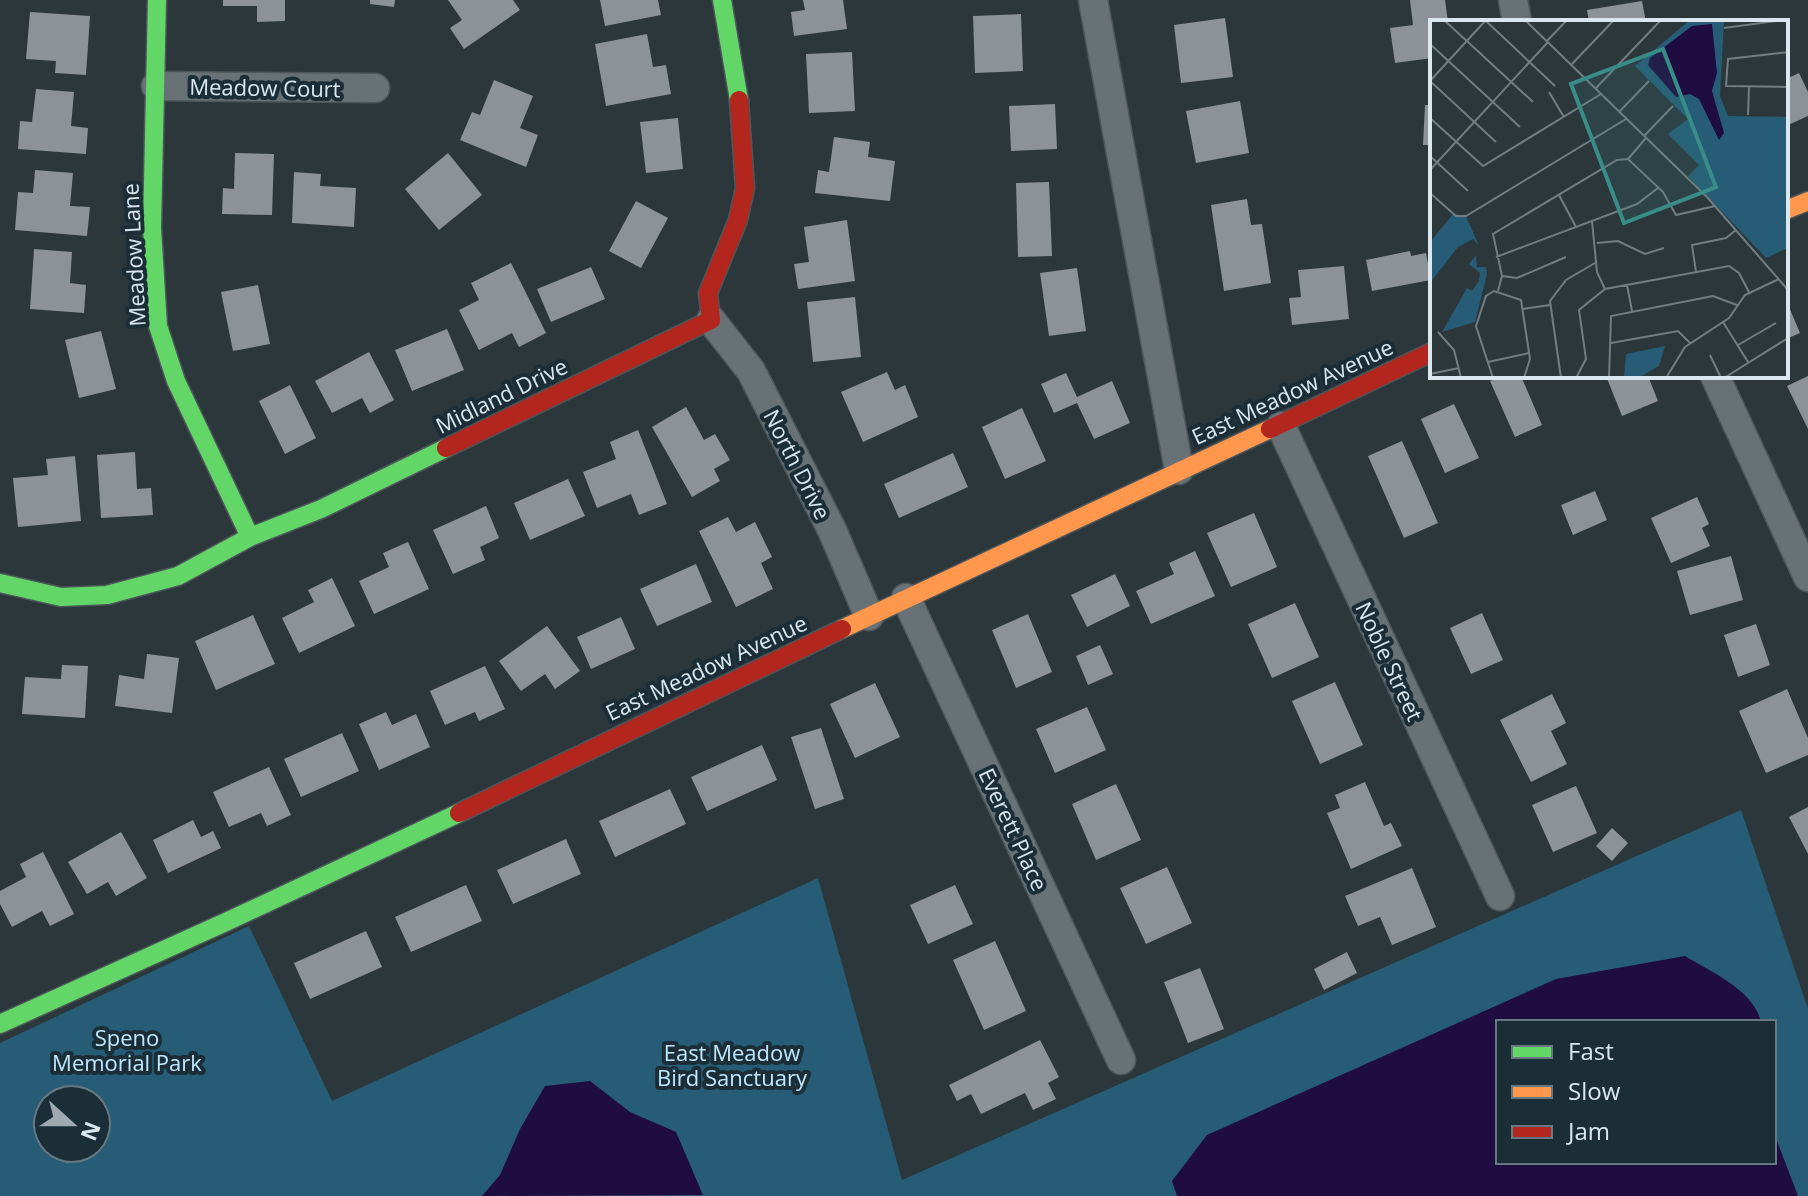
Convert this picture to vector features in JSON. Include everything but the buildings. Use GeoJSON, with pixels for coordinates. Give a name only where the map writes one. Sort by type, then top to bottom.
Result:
{"type":"FeatureCollection","features":[{"type":"Feature","properties":{"kind":"street","name":"Meadow Lane"},"geometry":{"type":"LineString","coordinates":[[157,0],[152,228],[158,326],[176,381],[250,537]]}},
{"type":"Feature","properties":{"kind":"street"},"geometry":{"type":"LineString","coordinates":[[711,320],[708,293],[738,220],[745,188],[741,112],[722,0]]}},
{"type":"Feature","properties":{"kind":"street"},"geometry":{"type":"LineString","coordinates":[[1093,0],[1179,470]]}},
{"type":"Feature","properties":{"kind":"street"},"geometry":{"type":"LineString","coordinates":[[1513,0],[1517,20]]}},
{"type":"Feature","properties":{"kind":"street","name":"Meadow Court"},"geometry":{"type":"LineString","coordinates":[[156,86],[375,88]]}},
{"type":"Feature","properties":{"kind":"street"},"geometry":{"type":"LineString","coordinates":[[1788,209],[1808,201]]}},
{"type":"Feature","properties":{"kind":"street","name":"Midland Drive"},"geometry":{"type":"LineString","coordinates":[[0,583],[61,597],[107,595],[178,576],[250,537],[321,509],[711,320]]}},
{"type":"Feature","properties":{"kind":"street","name":"North Drive"},"geometry":{"type":"LineString","coordinates":[[711,320],[751,371],[832,530],[869,616]]}},
{"type":"Feature","properties":{"kind":"street","name":"East Meadow Avenue"},"geometry":{"type":"LineString","coordinates":[[0,1024],[234,918],[1430,353]]}},
{"type":"Feature","properties":{"kind":"street"},"geometry":{"type":"LineString","coordinates":[[1716,378],[1808,577]]}},
{"type":"Feature","properties":{"kind":"street","name":"Noble Street"},"geometry":{"type":"LineString","coordinates":[[1281,426],[1500,896]]}},
{"type":"Feature","properties":{"kind":"street","name":"Everett Place"},"geometry":{"type":"LineString","coordinates":[[906,598],[1121,1060]]}},
{"type":"Feature","properties":{"kind":"green space","name":"East Meadow Bird Sanctuary"},"geometry":{"type":"Polygon","coordinates":[[[1741,810],[1808,1009],[1808,1196],[0,1196],[0,1043],[249,926],[332,1101],[818,878],[902,1180],[1741,810]]]}},
{"type":"Feature","properties":{"kind":"shaded area"},"geometry":{"type":"Polygon","coordinates":[[[1685,956],[1741,991],[1750,1000],[1760,1020],[1496,1020],[1496,1164],[1776,1164],[1776,1138],[1798,1196],[1177,1196],[1172,1181],[1207,1135],[1556,979],[1685,956]]]}},
{"type":"Feature","properties":{"kind":"shaded area"},"geometry":{"type":"Polygon","coordinates":[[[590,1081],[630,1112],[676,1132],[703,1195],[482,1196],[500,1175],[520,1129],[545,1086],[590,1081]]]}},
{"type":"Feature","properties":{"kind":"traffic: fast"},"geometry":{"type":"LineString","coordinates":[[157,0],[152,228],[158,326],[176,381],[250,537]]}},
{"type":"Feature","properties":{"kind":"traffic: fast"},"geometry":{"type":"LineString","coordinates":[[722,0],[739,100]]}},
{"type":"Feature","properties":{"kind":"traffic: fast"},"geometry":{"type":"LineString","coordinates":[[0,583],[61,597],[107,595],[178,576],[250,537],[321,509],[446,448]]}},
{"type":"Feature","properties":{"kind":"traffic: fast"},"geometry":{"type":"LineString","coordinates":[[0,1024],[459,813]]}},
{"type":"Feature","properties":{"kind":"traffic: slow"},"geometry":{"type":"LineString","coordinates":[[1788,209],[1808,201]]}},
{"type":"Feature","properties":{"kind":"traffic: slow"},"geometry":{"type":"LineString","coordinates":[[842,629],[1270,429]]}},
{"type":"Feature","properties":{"kind":"traffic: jam"},"geometry":{"type":"LineString","coordinates":[[446,448],[711,320],[708,293],[738,220],[745,188],[739,100]]}},
{"type":"Feature","properties":{"kind":"traffic: jam"},"geometry":{"type":"LineString","coordinates":[[1270,429],[1430,353]]}},
{"type":"Feature","properties":{"kind":"traffic: jam"},"geometry":{"type":"LineString","coordinates":[[459,813],[842,629]]}},
{"type":"Feature","properties":{"kind":"park label","name":"Speno Memorial Park"},"geometry":{"type":"Point","coordinates":[127,1050]}}]}
